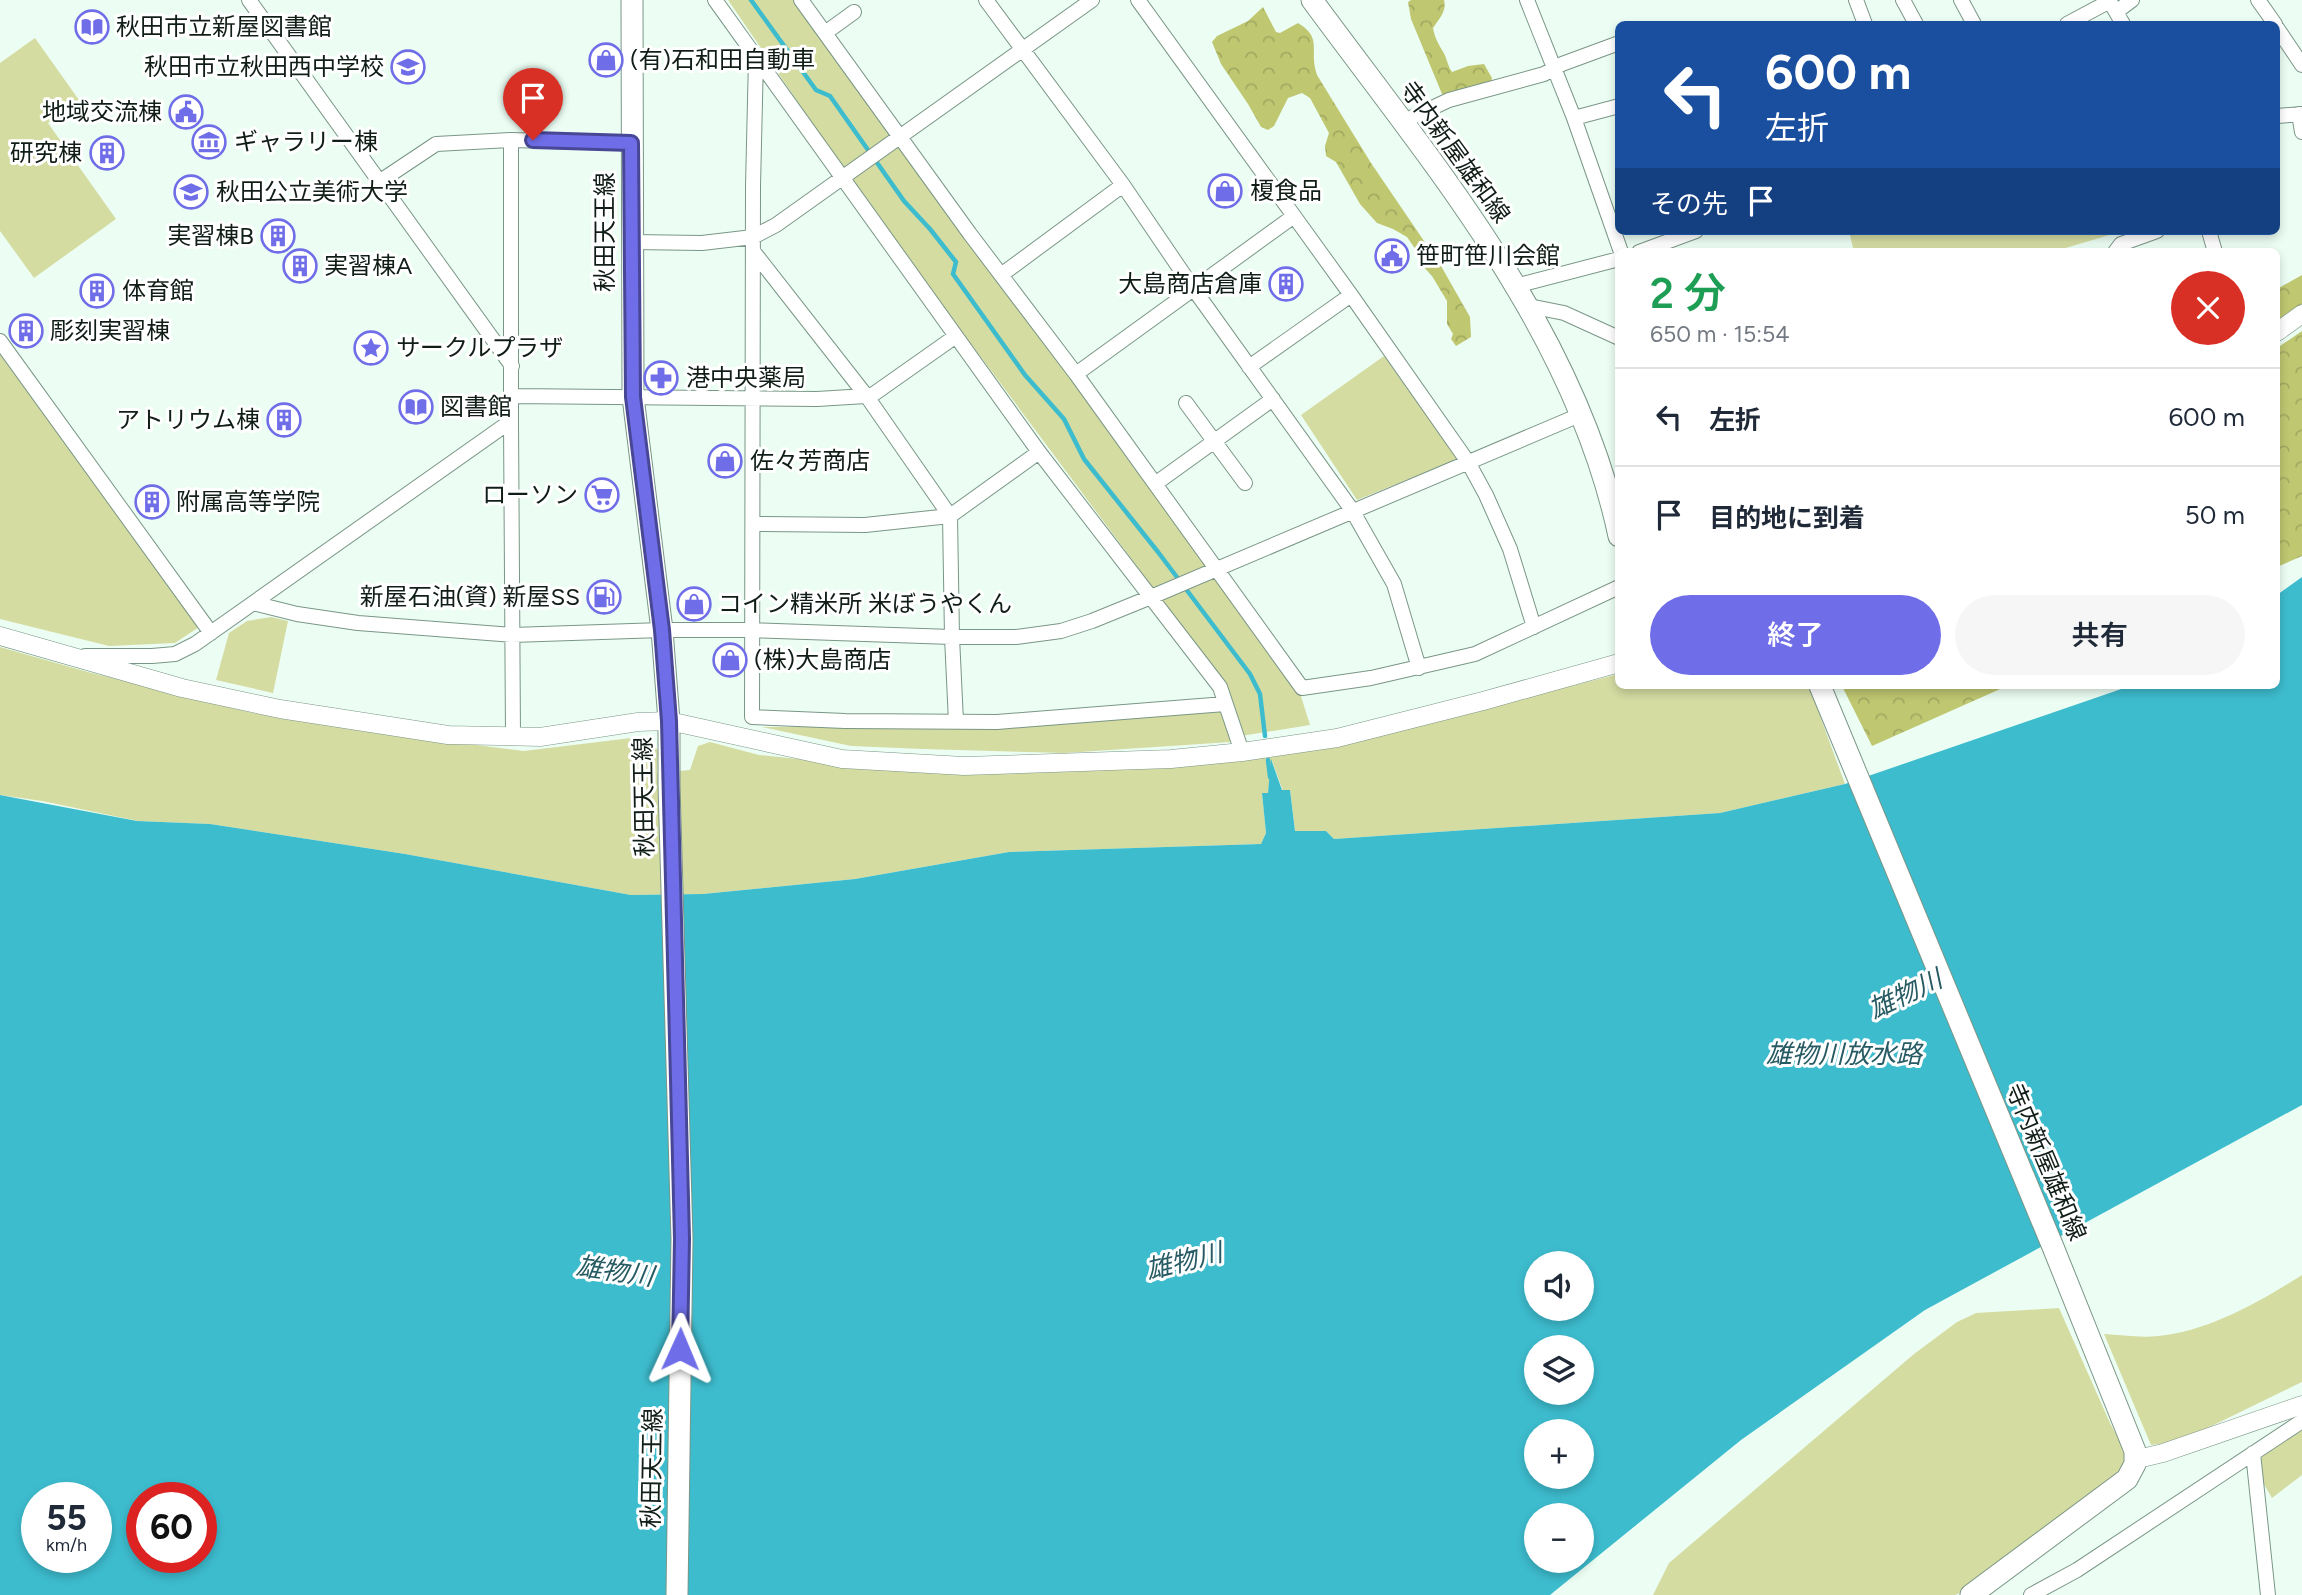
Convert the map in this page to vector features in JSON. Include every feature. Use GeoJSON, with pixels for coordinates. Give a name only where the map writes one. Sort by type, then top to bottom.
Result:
{"type":"FeatureCollection","features":[{"type":"Feature","properties":{"kind":"main road","name":"秋田天王線"},"geometry":{"type":"LineString","coordinates":[[632,0],[633,397],[662,630],[669,721],[682,1239],[677,1595]]}},
{"type":"Feature","properties":{"kind":"main road","name":"寺内新屋雄和線"},"geometry":{"type":"LineString","coordinates":[[1311,0],[1457,194],[1529,306],[1582,414],[1615,518]]}},
{"type":"Feature","properties":{"kind":"main road","name":"寺内新屋雄和線"},"geometry":{"type":"LineString","coordinates":[[1821,689],[2135,1450]]}},
{"type":"Feature","properties":{"kind":"main road"},"geometry":{"type":"LineString","coordinates":[[1971,1595],[2127,1479],[2135,1464],[2135,1450]]}},
{"type":"Feature","properties":{"kind":"street"},"geometry":{"type":"LineString","coordinates":[[248,0],[512,366]]}},
{"type":"Feature","properties":{"kind":"street"},"geometry":{"type":"LineString","coordinates":[[715,0],[756,58],[849,173],[956,336],[1039,452],[1220,687],[1242,752]]}},
{"type":"Feature","properties":{"kind":"street"},"geometry":{"type":"LineString","coordinates":[[801,0],[899,138],[1076,374],[1302,688],[1419,668],[1475,654],[1615,589]]}},
{"type":"Feature","properties":{"kind":"street"},"geometry":{"type":"LineString","coordinates":[[986,0],[1123,186],[1352,510],[1394,584],[1419,668]]}},
{"type":"Feature","properties":{"kind":"street"},"geometry":{"type":"LineString","coordinates":[[632,242],[753,244],[1092,0]]}},
{"type":"Feature","properties":{"kind":"street"},"geometry":{"type":"LineString","coordinates":[[1138,0],[1352,295],[1468,462],[1510,549],[1534,627]]}},
{"type":"Feature","properties":{"kind":"street"},"geometry":{"type":"LineString","coordinates":[[1527,0],[1574,118],[1615,235]]}},
{"type":"Feature","properties":{"kind":"street"},"geometry":{"type":"LineString","coordinates":[[1856,0],[1863,21]]}},
{"type":"Feature","properties":{"kind":"street"},"geometry":{"type":"LineString","coordinates":[[1903,0],[1914,21]]}},
{"type":"Feature","properties":{"kind":"street"},"geometry":{"type":"LineString","coordinates":[[1961,0],[1972,21]]}},
{"type":"Feature","properties":{"kind":"street"},"geometry":{"type":"LineString","coordinates":[[2076,21],[2132,0]]}},
{"type":"Feature","properties":{"kind":"street"},"geometry":{"type":"LineString","coordinates":[[2258,0],[2273,21]]}},
{"type":"Feature","properties":{"kind":"street"},"geometry":{"type":"LineString","coordinates":[[825,33],[854,12]]}},
{"type":"Feature","properties":{"kind":"street"},"geometry":{"type":"LineString","coordinates":[[2280,32],[2302,65]]}},
{"type":"Feature","properties":{"kind":"street"},"geometry":{"type":"LineString","coordinates":[[1402,122],[1449,100],[1544,74],[1562,64],[1615,44]]}},
{"type":"Feature","properties":{"kind":"street"},"geometry":{"type":"LineString","coordinates":[[756,58],[752,717],[845,721],[998,722],[1225,704]]}},
{"type":"Feature","properties":{"kind":"street"},"geometry":{"type":"LineString","coordinates":[[1574,118],[1615,107]]}},
{"type":"Feature","properties":{"kind":"street"},"geometry":{"type":"LineString","coordinates":[[2280,116],[2301,114],[2302,132]]}},
{"type":"Feature","properties":{"kind":"street"},"geometry":{"type":"LineString","coordinates":[[379,182],[436,144],[511,140],[631,143]]}},
{"type":"Feature","properties":{"kind":"street"},"geometry":{"type":"LineString","coordinates":[[511,140],[513,736]]}},
{"type":"Feature","properties":{"kind":"street"},"geometry":{"type":"LineString","coordinates":[[1001,275],[1123,186]]}},
{"type":"Feature","properties":{"kind":"street"},"geometry":{"type":"LineString","coordinates":[[1076,374],[1294,216]]}},
{"type":"Feature","properties":{"kind":"street"},"geometry":{"type":"LineString","coordinates":[[1650,248],[1685,235]]}},
{"type":"Feature","properties":{"kind":"street"},"geometry":{"type":"LineString","coordinates":[[2118,248],[2121,244],[2146,235]]}},
{"type":"Feature","properties":{"kind":"street"},"geometry":{"type":"LineString","coordinates":[[753,244],[867,397],[950,516],[952,637],[957,722]]}},
{"type":"Feature","properties":{"kind":"street"},"geometry":{"type":"LineString","coordinates":[[1515,286],[1615,260]]}},
{"type":"Feature","properties":{"kind":"street"},"geometry":{"type":"LineString","coordinates":[[1249,367],[1352,295]]}},
{"type":"Feature","properties":{"kind":"street"},"geometry":{"type":"LineString","coordinates":[[1529,306],[1564,313],[1615,336]]}},
{"type":"Feature","properties":{"kind":"street"},"geometry":{"type":"LineString","coordinates":[[2280,330],[2302,314]]}},
{"type":"Feature","properties":{"kind":"street"},"geometry":{"type":"LineString","coordinates":[[512,396],[817,399],[867,397],[956,336]]}},
{"type":"Feature","properties":{"kind":"street"},"geometry":{"type":"LineString","coordinates":[[0,341],[211,633]]}},
{"type":"Feature","properties":{"kind":"street"},"geometry":{"type":"LineString","coordinates":[[1155,484],[1273,399]]}},
{"type":"Feature","properties":{"kind":"street"},"geometry":{"type":"LineString","coordinates":[[1186,403],[1245,482]]}},
{"type":"Feature","properties":{"kind":"street"},"geometry":{"type":"LineString","coordinates":[[253,603],[298,614],[358,623],[512,635],[751,630],[1016,637],[1061,631],[1151,597],[1582,414]]}},
{"type":"Feature","properties":{"kind":"street"},"geometry":{"type":"LineString","coordinates":[[69,656],[175,654],[195,644],[512,421]]}},
{"type":"Feature","properties":{"kind":"street"},"geometry":{"type":"LineString","coordinates":[[753,524],[865,524],[950,516],[1039,452]]}},
{"type":"Feature","properties":{"kind":"street"},"geometry":{"type":"LineString","coordinates":[[0,636],[182,688],[280,709],[448,735],[540,737],[638,722],[669,721],[842,759],[953,766],[1171,759],[1337,738],[1615,664]]}},
{"type":"Feature","properties":{"kind":"street"},"geometry":{"type":"LineString","coordinates":[[2135,1450],[2142,1458],[2163,1453],[2302,1405]]}},
{"type":"Feature","properties":{"kind":"street"},"geometry":{"type":"LineString","coordinates":[[2031,1595],[2077,1570],[2302,1421]]}},
{"type":"Feature","properties":{"kind":"street"},"geometry":{"type":"LineString","coordinates":[[2253,1453],[2268,1595]]}},
{"type":"Feature","properties":{"kind":"green space"},"geometry":{"type":"Polygon","coordinates":[[[728,0],[801,0],[901,136],[843,178],[806,114],[728,0]]]}},
{"type":"Feature","properties":{"kind":"green space"},"geometry":{"type":"Polygon","coordinates":[[[1444,0],[1443,11],[1433,28],[1450,69],[1452,72],[1484,64],[1492,78],[1491,83],[1448,95],[1442,94],[1411,19],[1408,2],[1444,0]]]}},
{"type":"Feature","properties":{"kind":"green space"},"geometry":{"type":"Polygon","coordinates":[[[1263,7],[1276,32],[1280,33],[1298,23],[1311,34],[1317,75],[1371,163],[1441,266],[1470,317],[1471,337],[1456,346],[1447,324],[1447,301],[1422,265],[1416,250],[1407,237],[1377,223],[1360,204],[1336,162],[1326,156],[1325,146],[1329,133],[1310,98],[1302,93],[1288,98],[1274,126],[1268,130],[1261,127],[1221,64],[1212,42],[1217,36],[1248,21],[1263,7]]]}},
{"type":"Feature","properties":{"kind":"green space"},"geometry":{"type":"Polygon","coordinates":[[[35,38],[79,100],[48,123],[116,219],[34,278],[0,231],[0,63],[35,38]]]}},
{"type":"Feature","properties":{"kind":"green space"},"geometry":{"type":"Polygon","coordinates":[[[901,144],[1300,693],[1310,725],[1241,736],[1224,683],[848,179],[901,144]]]}},
{"type":"Feature","properties":{"kind":"green space"},"geometry":{"type":"Polygon","coordinates":[[[1850,235],[2109,235],[2066,248],[1853,248],[1850,235]]]}},
{"type":"Feature","properties":{"kind":"green space"},"geometry":{"type":"Polygon","coordinates":[[[2302,275],[2302,304],[2280,320],[2280,287],[2302,275]]]}},
{"type":"Feature","properties":{"kind":"green space"},"geometry":{"type":"Polygon","coordinates":[[[2302,331],[2302,556],[2280,566],[2280,346],[2302,331]]]}},
{"type":"Feature","properties":{"kind":"green space"},"geometry":{"type":"Polygon","coordinates":[[[0,352],[199,627],[175,643],[109,646],[0,619],[0,352]]]}},
{"type":"Feature","properties":{"kind":"green space"},"geometry":{"type":"Polygon","coordinates":[[[1384,356],[1458,459],[1357,500],[1301,415],[1384,356]]]}},
{"type":"Feature","properties":{"kind":"green space"},"geometry":{"type":"Polygon","coordinates":[[[271,617],[288,621],[273,693],[216,680],[229,633],[247,621],[271,617]]]}},
{"type":"Feature","properties":{"kind":"green space"},"geometry":{"type":"Polygon","coordinates":[[[0,647],[253,713],[388,734],[524,751],[639,737],[658,750],[657,773],[690,770],[698,746],[710,742],[759,755],[857,765],[1336,745],[1615,675],[1615,689],[1810,689],[1845,784],[1720,813],[1334,839],[1326,831],[1295,831],[1290,790],[1283,791],[1272,761],[1268,793],[1262,793],[1266,833],[1261,844],[1009,852],[855,879],[703,894],[631,895],[405,854],[210,824],[138,821],[0,795],[0,647]]]}},
{"type":"Feature","properties":{"kind":"green space"},"geometry":{"type":"Polygon","coordinates":[[[1844,689],[2000,689],[1872,746],[1844,689]]]}},
{"type":"Feature","properties":{"kind":"green space"},"geometry":{"type":"Polygon","coordinates":[[[1221,712],[1231,742],[1065,753],[851,746],[762,727],[1012,726],[1221,712]]]}},
{"type":"Feature","properties":{"kind":"green space"},"geometry":{"type":"Polygon","coordinates":[[[2302,1275],[2302,1382],[2181,1441],[2151,1445],[2104,1334],[2151,1337],[2196,1328],[2251,1305],[2302,1275]]]}},
{"type":"Feature","properties":{"kind":"green space"},"geometry":{"type":"Polygon","coordinates":[[[2059,1308],[2126,1453],[2122,1470],[1965,1591],[1955,1595],[1653,1595],[1669,1563],[1914,1354],[1957,1322],[1976,1313],[2059,1308]]]}},
{"type":"Feature","properties":{"kind":"green space"},"geometry":{"type":"Polygon","coordinates":[[[2302,1430],[2302,1475],[2272,1498],[2262,1481],[2259,1458],[2302,1430]]]}},
{"type":"Feature","properties":{"kind":"water"},"geometry":{"type":"Polygon","coordinates":[[[2302,577],[2302,1105],[1925,1310],[1741,1440],[1594,1559],[1594,1503],[1524,1503],[1524,1573],[1577,1573],[1550,1595],[0,1595],[0,795],[137,821],[210,824],[405,854],[631,895],[703,894],[855,879],[1009,852],[1261,844],[1266,833],[1262,793],[1268,793],[1271,759],[1282,790],[1290,790],[1295,831],[1326,831],[1334,839],[1720,813],[1845,784],[2121,689],[2280,689],[2280,593],[2302,577]]]}},
{"type":"Feature","properties":{"kind":"waterway"},"geometry":{"type":"LineString","coordinates":[[751,0],[816,90],[830,96],[904,201],[956,262],[953,274],[1025,375],[1064,419],[1084,459],[1250,674],[1260,694],[1265,736]]}},
{"type":"Feature","properties":{"kind":"waterway"},"geometry":{"type":"LineString","coordinates":[[1268,760],[1270,777]]}},
{"type":"Feature","properties":{"kind":"place","name":"秋田市立新屋図書館"},"geometry":{"type":"Point","coordinates":[92,27]}},
{"type":"Feature","properties":{"kind":"place","name":"(有)石和田自動車"},"geometry":{"type":"Point","coordinates":[606,60]}},
{"type":"Feature","properties":{"kind":"place","name":"秋田市立秋田西中学校"},"geometry":{"type":"Point","coordinates":[408,67]}},
{"type":"Feature","properties":{"kind":"place","name":"地域交流棟"},"geometry":{"type":"Point","coordinates":[186,112]}},
{"type":"Feature","properties":{"kind":"place","name":"ギャラリー棟"},"geometry":{"type":"Point","coordinates":[209,142]}},
{"type":"Feature","properties":{"kind":"place","name":"研究棟"},"geometry":{"type":"Point","coordinates":[107,153]}},
{"type":"Feature","properties":{"kind":"place","name":"榎食品"},"geometry":{"type":"Point","coordinates":[1225,191]}},
{"type":"Feature","properties":{"kind":"place","name":"秋田公立美術大学"},"geometry":{"type":"Point","coordinates":[191,192]}},
{"type":"Feature","properties":{"kind":"place","name":"実習棟B"},"geometry":{"type":"Point","coordinates":[278,236]}},
{"type":"Feature","properties":{"kind":"place","name":"笹町笹川会館"},"geometry":{"type":"Point","coordinates":[1392,256]}},
{"type":"Feature","properties":{"kind":"place","name":"実習棟A"},"geometry":{"type":"Point","coordinates":[300,266]}},
{"type":"Feature","properties":{"kind":"place","name":"大島商店倉庫"},"geometry":{"type":"Point","coordinates":[1286,284]}},
{"type":"Feature","properties":{"kind":"place","name":"体育館"},"geometry":{"type":"Point","coordinates":[97,291]}},
{"type":"Feature","properties":{"kind":"place","name":"彫刻実習棟"},"geometry":{"type":"Point","coordinates":[26,331]}},
{"type":"Feature","properties":{"kind":"place","name":"サークルプラザ"},"geometry":{"type":"Point","coordinates":[371,348]}},
{"type":"Feature","properties":{"kind":"place","name":"港中央薬局"},"geometry":{"type":"Point","coordinates":[661,378]}},
{"type":"Feature","properties":{"kind":"place","name":"図書館"},"geometry":{"type":"Point","coordinates":[416,407]}},
{"type":"Feature","properties":{"kind":"place","name":"アトリウム棟"},"geometry":{"type":"Point","coordinates":[284,420]}},
{"type":"Feature","properties":{"kind":"place","name":"佐々芳商店"},"geometry":{"type":"Point","coordinates":[725,461]}},
{"type":"Feature","properties":{"kind":"place","name":"ローソン"},"geometry":{"type":"Point","coordinates":[602,495]}},
{"type":"Feature","properties":{"kind":"place","name":"附属高等学院"},"geometry":{"type":"Point","coordinates":[152,502]}},
{"type":"Feature","properties":{"kind":"place","name":"新屋石油(資) 新屋SS"},"geometry":{"type":"Point","coordinates":[604,597]}},
{"type":"Feature","properties":{"kind":"place","name":"コイン精米所 米ぼうやくん"},"geometry":{"type":"Point","coordinates":[694,604]}},
{"type":"Feature","properties":{"kind":"place","name":"(株)大島商店"},"geometry":{"type":"Point","coordinates":[730,660]}},
{"type":"Feature","properties":{"kind":"route"},"geometry":{"type":"LineString","coordinates":[[533,140],[631,143],[633,397],[662,630],[669,721],[682,1239],[680,1349]]}},
{"type":"Feature","properties":{"kind":"water label","name":"雄物川"},"geometry":{"type":"Point","coordinates":[1905,994]}},
{"type":"Feature","properties":{"kind":"water label","name":"雄物川放水路"},"geometry":{"type":"Point","coordinates":[1844,1054]}},
{"type":"Feature","properties":{"kind":"water label","name":"雄物川"},"geometry":{"type":"Point","coordinates":[1184,1261]}},
{"type":"Feature","properties":{"kind":"water label","name":"雄物川"},"geometry":{"type":"Point","coordinates":[615,1271]}}]}
